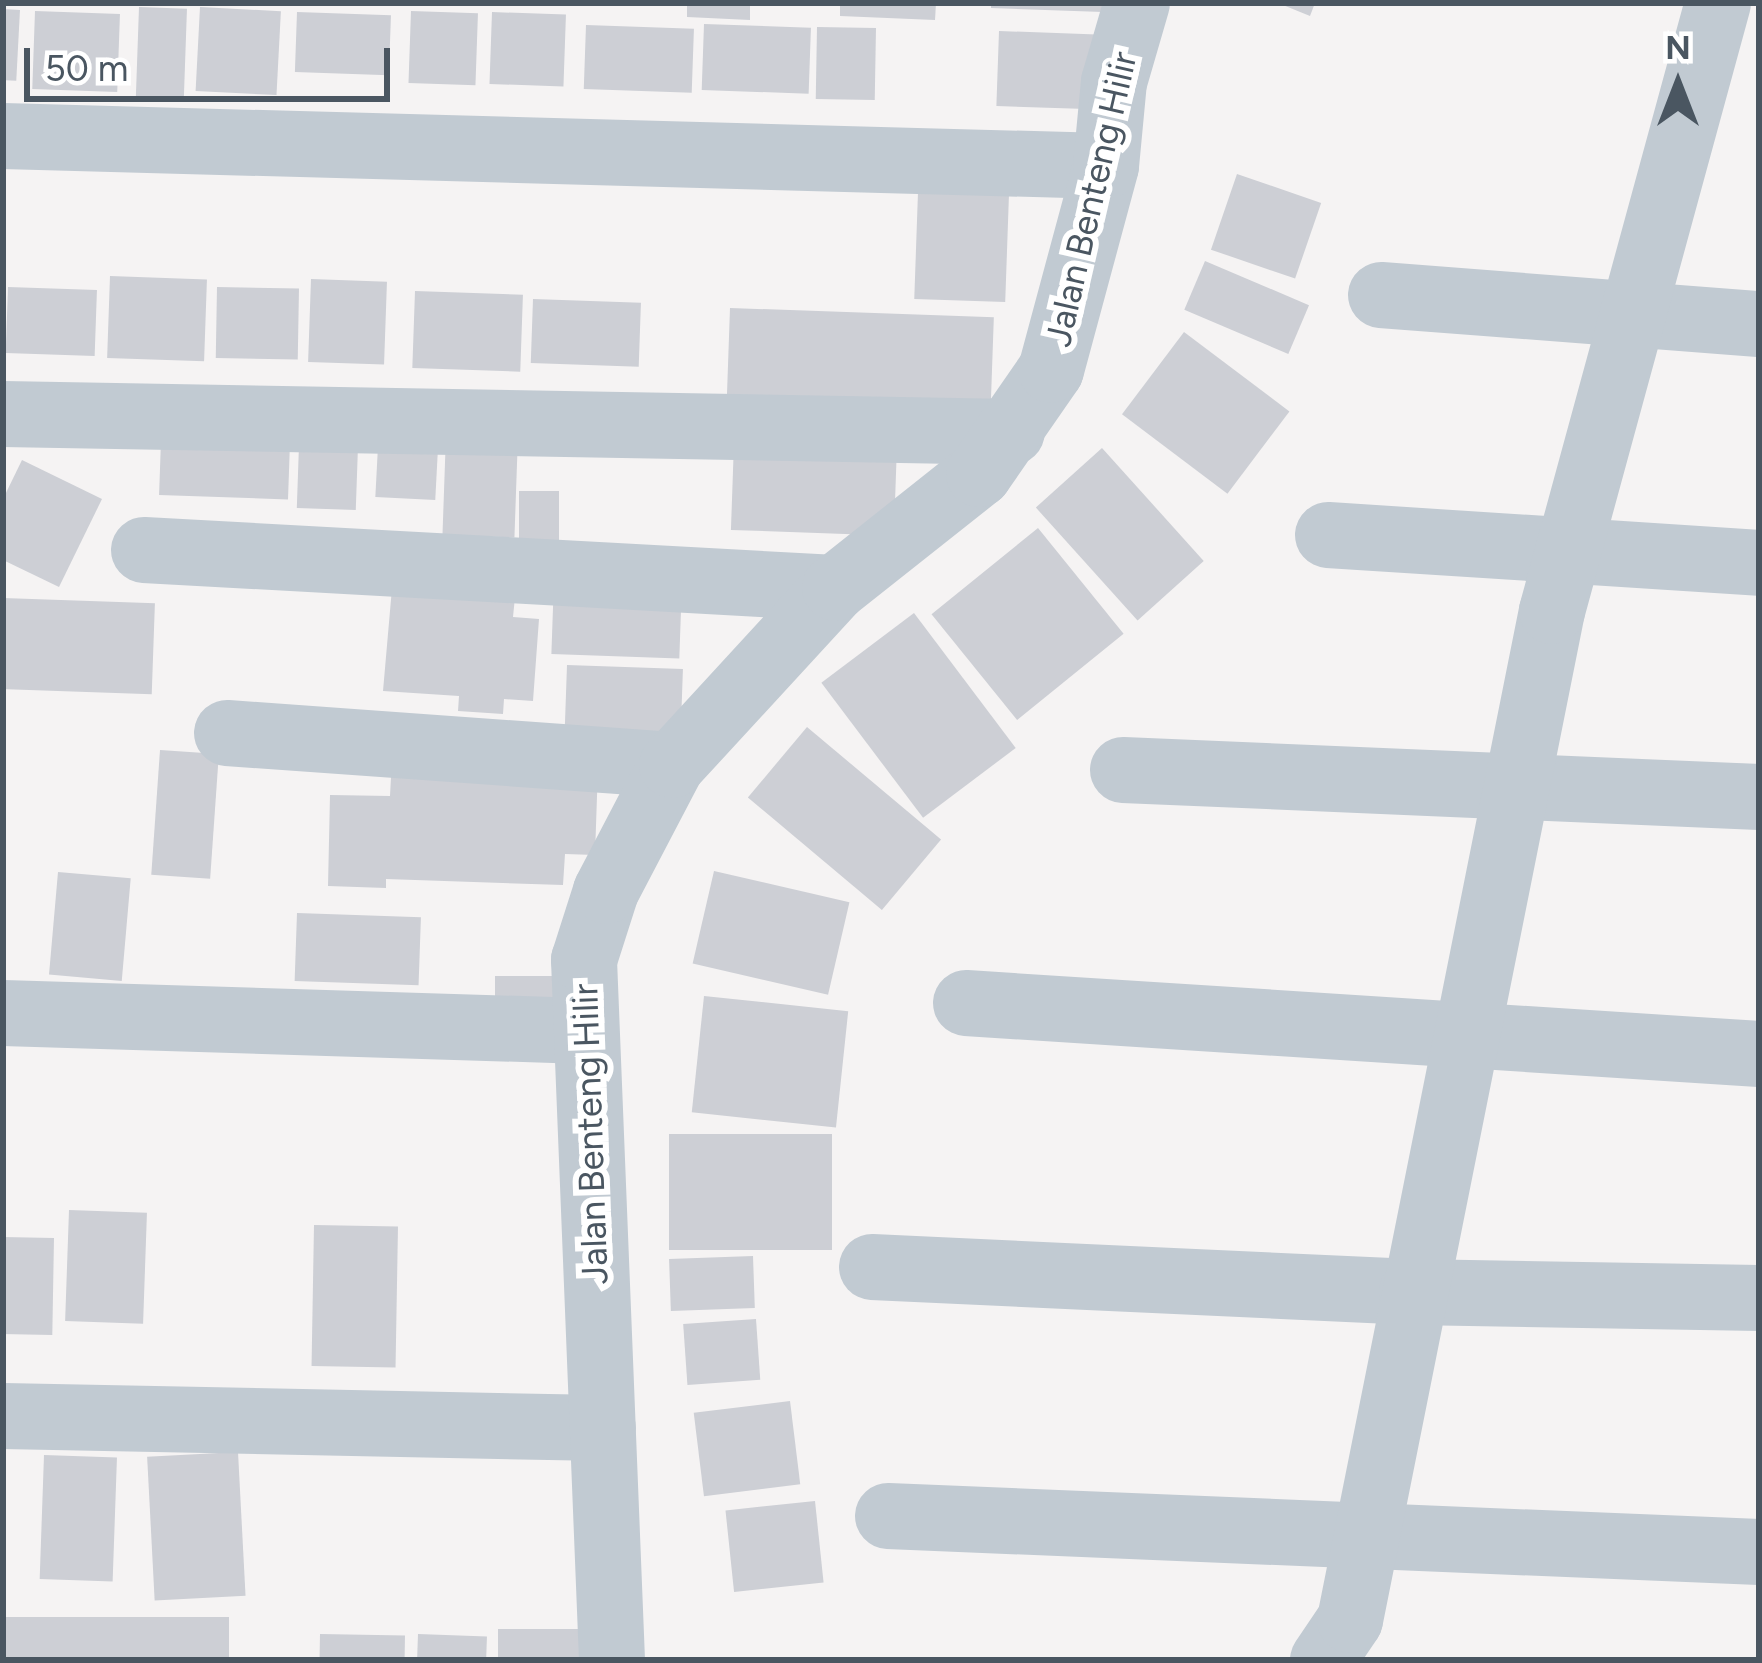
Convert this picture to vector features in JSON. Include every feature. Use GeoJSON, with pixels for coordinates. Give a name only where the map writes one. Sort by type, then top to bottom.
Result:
{"type":"FeatureCollection","features":[{"type":"Feature","properties":{"kind":"street","name":"Jalan Benteng Hilir"},"geometry":{"type":"LineString","coordinates":[[612,1660],[584,1031],[584,960],[605,891],[672,765],[835,588],[979,474],[1051,370],[1069,320],[1106,166],[1114,82],[1136,3]]}},
{"type":"Feature","properties":{"kind":"street"},"geometry":{"type":"LineString","coordinates":[[1324,1660],[1350,1620],[1412,1292],[1568,554],[1718,3]]}},
{"type":"Feature","properties":{"kind":"street"},"geometry":{"type":"LineString","coordinates":[[3,136],[1106,166]]}},
{"type":"Feature","properties":{"kind":"street"},"geometry":{"type":"LineString","coordinates":[[1381,295],[1759,324]]}},
{"type":"Feature","properties":{"kind":"street"},"geometry":{"type":"LineString","coordinates":[[3,414],[1012,432]]}},
{"type":"Feature","properties":{"kind":"street"},"geometry":{"type":"LineString","coordinates":[[1328,535],[1568,554],[1759,562]]}},
{"type":"Feature","properties":{"kind":"street"},"geometry":{"type":"LineString","coordinates":[[144,550],[835,588]]}},
{"type":"Feature","properties":{"kind":"street"},"geometry":{"type":"LineString","coordinates":[[227,734],[672,765]]}},
{"type":"Feature","properties":{"kind":"street"},"geometry":{"type":"LineString","coordinates":[[1123,770],[1759,797]]}},
{"type":"Feature","properties":{"kind":"street"},"geometry":{"type":"LineString","coordinates":[[966,1003],[1464,1040],[1759,1054]]}},
{"type":"Feature","properties":{"kind":"street"},"geometry":{"type":"LineString","coordinates":[[3,1013],[584,1031]]}},
{"type":"Feature","properties":{"kind":"street"},"geometry":{"type":"LineString","coordinates":[[872,1267],[1412,1292],[1759,1298]]}},
{"type":"Feature","properties":{"kind":"street"},"geometry":{"type":"LineString","coordinates":[[3,1417],[603,1428]]}},
{"type":"Feature","properties":{"kind":"street"},"geometry":{"type":"LineString","coordinates":[[888,1516],[1759,1552]]}},
{"type":"Feature","properties":{"kind":"building"},"geometry":{"type":"Polygon","coordinates":[[[687,3],[750,3],[750,20],[687,17],[687,3]]]}},
{"type":"Feature","properties":{"kind":"building"},"geometry":{"type":"Polygon","coordinates":[[[840,3],[936,3],[935,20],[840,16],[840,3]]]}},
{"type":"Feature","properties":{"kind":"building"},"geometry":{"type":"Polygon","coordinates":[[[991,3],[1103,3],[1103,12],[991,8],[991,3]]]}},
{"type":"Feature","properties":{"kind":"building"},"geometry":{"type":"Polygon","coordinates":[[[1278,3],[1315,3],[1310,16],[1278,3]]]}},
{"type":"Feature","properties":{"kind":"building"},"geometry":{"type":"Polygon","coordinates":[[[139,7],[187,9],[184,100],[136,98],[139,7]]]}},
{"type":"Feature","properties":{"kind":"building"},"geometry":{"type":"Polygon","coordinates":[[[200,7],[281,11],[276,95],[196,91],[200,7]]]}},
{"type":"Feature","properties":{"kind":"building"},"geometry":{"type":"Polygon","coordinates":[[[3,9],[20,10],[16,81],[3,80],[3,9]]]}},
{"type":"Feature","properties":{"kind":"building"},"geometry":{"type":"Polygon","coordinates":[[[35,11],[120,14],[117,92],[32,89],[35,11]]]}},
{"type":"Feature","properties":{"kind":"building"},"geometry":{"type":"Polygon","coordinates":[[[411,11],[478,13],[475,85],[408,83],[411,11]]]}},
{"type":"Feature","properties":{"kind":"building"},"geometry":{"type":"Polygon","coordinates":[[[297,12],[391,15],[389,75],[295,72],[297,12]]]}},
{"type":"Feature","properties":{"kind":"building"},"geometry":{"type":"Polygon","coordinates":[[[492,12],[566,15],[563,87],[489,84],[492,12]]]}},
{"type":"Feature","properties":{"kind":"building"},"geometry":{"type":"Polygon","coordinates":[[[704,24],[811,28],[809,94],[702,90],[704,24]]]}},
{"type":"Feature","properties":{"kind":"building"},"geometry":{"type":"Polygon","coordinates":[[[586,25],[694,29],[692,93],[584,89],[586,25]]]}},
{"type":"Feature","properties":{"kind":"building"},"geometry":{"type":"Polygon","coordinates":[[[817,27],[876,28],[875,100],[816,99],[817,27]]]}},
{"type":"Feature","properties":{"kind":"building"},"geometry":{"type":"Polygon","coordinates":[[[999,31],[1097,34],[1094,109],[996,106],[999,31]]]}},
{"type":"Feature","properties":{"kind":"building"},"geometry":{"type":"Polygon","coordinates":[[[1237,174],[1321,203],[1295,279],[1211,250],[1237,174]]]}},
{"type":"Feature","properties":{"kind":"building"},"geometry":{"type":"Polygon","coordinates":[[[918,192],[1009,195],[1005,302],[914,299],[918,192]]]}},
{"type":"Feature","properties":{"kind":"building"},"geometry":{"type":"Polygon","coordinates":[[[1205,261],[1309,305],[1288,354],[1184,310],[1205,261]]]}},
{"type":"Feature","properties":{"kind":"building"},"geometry":{"type":"Polygon","coordinates":[[[110,276],[207,279],[204,361],[107,358],[110,276]]]}},
{"type":"Feature","properties":{"kind":"building"},"geometry":{"type":"Polygon","coordinates":[[[311,279],[387,282],[384,365],[308,362],[311,279]]]}},
{"type":"Feature","properties":{"kind":"building"},"geometry":{"type":"Polygon","coordinates":[[[8,287],[97,290],[95,356],[6,353],[8,287]]]}},
{"type":"Feature","properties":{"kind":"building"},"geometry":{"type":"Polygon","coordinates":[[[217,287],[299,288],[298,359],[216,358],[217,287]]]}},
{"type":"Feature","properties":{"kind":"building"},"geometry":{"type":"Polygon","coordinates":[[[415,291],[523,295],[520,372],[412,368],[415,291]]]}},
{"type":"Feature","properties":{"kind":"building"},"geometry":{"type":"Polygon","coordinates":[[[533,299],[641,303],[639,367],[531,363],[533,299]]]}},
{"type":"Feature","properties":{"kind":"building"},"geometry":{"type":"Polygon","coordinates":[[[730,308],[994,317],[991,404],[727,395],[730,308]]]}},
{"type":"Feature","properties":{"kind":"building"},"geometry":{"type":"Polygon","coordinates":[[[1184,332],[1289,411],[1227,494],[1122,414],[1184,332]]]}},
{"type":"Feature","properties":{"kind":"building"},"geometry":{"type":"Polygon","coordinates":[[[446,434],[518,437],[514,537],[442,535],[446,434]]]}},
{"type":"Feature","properties":{"kind":"building"},"geometry":{"type":"Polygon","coordinates":[[[161,440],[290,445],[288,499],[159,495],[161,440]]]}},
{"type":"Feature","properties":{"kind":"building"},"geometry":{"type":"Polygon","coordinates":[[[734,442],[897,448],[894,536],[731,530],[734,442]]]}},
{"type":"Feature","properties":{"kind":"building"},"geometry":{"type":"Polygon","coordinates":[[[299,445],[358,447],[356,510],[297,508],[299,445]]]}},
{"type":"Feature","properties":{"kind":"building"},"geometry":{"type":"Polygon","coordinates":[[[378,446],[438,449],[435,500],[375,497],[378,446]]]}},
{"type":"Feature","properties":{"kind":"building"},"geometry":{"type":"Polygon","coordinates":[[[1102,448],[1204,561],[1138,621],[1036,508],[1102,448]]]}},
{"type":"Feature","properties":{"kind":"building"},"geometry":{"type":"Polygon","coordinates":[[[22,460],[102,499],[59,587],[3,560],[3,499],[22,460]]]}},
{"type":"Feature","properties":{"kind":"building"},"geometry":{"type":"Polygon","coordinates":[[[519,491],[559,491],[559,562],[519,562],[519,491]]]}},
{"type":"Feature","properties":{"kind":"building"},"geometry":{"type":"Polygon","coordinates":[[[1038,528],[1124,634],[1017,720],[932,614],[1038,528]]]}},
{"type":"Feature","properties":{"kind":"building"},"geometry":{"type":"Polygon","coordinates":[[[554,579],[682,583],[679,658],[551,654],[554,579]]]}},
{"type":"Feature","properties":{"kind":"building"},"geometry":{"type":"Polygon","coordinates":[[[392,588],[515,597],[513,617],[539,619],[533,701],[504,699],[503,714],[458,711],[459,696],[383,691],[392,588]]]}},
{"type":"Feature","properties":{"kind":"building"},"geometry":{"type":"Polygon","coordinates":[[[3,598],[155,603],[152,694],[3,689],[3,598]]]}},
{"type":"Feature","properties":{"kind":"building"},"geometry":{"type":"Polygon","coordinates":[[[914,613],[1016,748],[923,818],[821,683],[914,613]]]}},
{"type":"Feature","properties":{"kind":"building"},"geometry":{"type":"Polygon","coordinates":[[[567,665],[683,669],[681,735],[565,731],[567,665]]]}},
{"type":"Feature","properties":{"kind":"building"},"geometry":{"type":"Polygon","coordinates":[[[807,727],[941,839],[882,910],[748,797],[807,727]]]}},
{"type":"Feature","properties":{"kind":"building"},"geometry":{"type":"Polygon","coordinates":[[[160,750],[219,754],[210,879],[151,875],[160,750]]]}},
{"type":"Feature","properties":{"kind":"building"},"geometry":{"type":"Polygon","coordinates":[[[392,759],[598,767],[595,855],[565,854],[563,885],[386,879],[386,888],[328,886],[330,795],[390,796],[392,759]]]}},
{"type":"Feature","properties":{"kind":"building"},"geometry":{"type":"Polygon","coordinates":[[[714,871],[849,902],[828,995],[693,964],[714,871]]]}},
{"type":"Feature","properties":{"kind":"building"},"geometry":{"type":"Polygon","coordinates":[[[58,872],[131,878],[122,981],[49,975],[58,872]]]}},
{"type":"Feature","properties":{"kind":"building"},"geometry":{"type":"Polygon","coordinates":[[[297,913],[421,917],[419,985],[295,981],[297,913]]]}},
{"type":"Feature","properties":{"kind":"building"},"geometry":{"type":"Polygon","coordinates":[[[495,976],[559,976],[559,1007],[495,1007],[495,976]]]}},
{"type":"Feature","properties":{"kind":"building"},"geometry":{"type":"Polygon","coordinates":[[[704,996],[848,1011],[836,1128],[692,1112],[704,996]]]}},
{"type":"Feature","properties":{"kind":"building"},"geometry":{"type":"Polygon","coordinates":[[[669,1134],[832,1134],[832,1250],[669,1250],[669,1134]]]}},
{"type":"Feature","properties":{"kind":"building"},"geometry":{"type":"Polygon","coordinates":[[[69,1210],[147,1213],[143,1324],[65,1321],[69,1210]]]}},
{"type":"Feature","properties":{"kind":"building"},"geometry":{"type":"Polygon","coordinates":[[[314,1225],[398,1226],[396,1367],[312,1366],[314,1225]]]}},
{"type":"Feature","properties":{"kind":"building"},"geometry":{"type":"Polygon","coordinates":[[[3,1237],[54,1238],[52,1335],[3,1334],[3,1237]]]}},
{"type":"Feature","properties":{"kind":"building"},"geometry":{"type":"Polygon","coordinates":[[[753,1256],[755,1308],[671,1311],[669,1259],[753,1256]]]}},
{"type":"Feature","properties":{"kind":"building"},"geometry":{"type":"Polygon","coordinates":[[[756,1319],[760,1380],[687,1385],[683,1324],[756,1319]]]}},
{"type":"Feature","properties":{"kind":"building"},"geometry":{"type":"Polygon","coordinates":[[[790,1401],[800,1484],[704,1496],[694,1413],[790,1401]]]}},
{"type":"Feature","properties":{"kind":"building"},"geometry":{"type":"Polygon","coordinates":[[[238,1452],[246,1596],[155,1601],[147,1457],[238,1452]]]}},
{"type":"Feature","properties":{"kind":"building"},"geometry":{"type":"Polygon","coordinates":[[[44,1455],[117,1458],[113,1581],[40,1579],[44,1455]]]}},
{"type":"Feature","properties":{"kind":"building"},"geometry":{"type":"Polygon","coordinates":[[[815,1501],[824,1583],[734,1592],[725,1510],[815,1501]]]}},
{"type":"Feature","properties":{"kind":"building"},"geometry":{"type":"Polygon","coordinates":[[[3,1617],[229,1617],[229,1660],[3,1660],[3,1617]]]}},
{"type":"Feature","properties":{"kind":"building"},"geometry":{"type":"Polygon","coordinates":[[[498,1629],[590,1629],[590,1660],[498,1660],[498,1629]]]}},
{"type":"Feature","properties":{"kind":"building"},"geometry":{"type":"Polygon","coordinates":[[[320,1634],[405,1635],[405,1660],[320,1660],[320,1634]]]}},
{"type":"Feature","properties":{"kind":"building"},"geometry":{"type":"Polygon","coordinates":[[[418,1634],[487,1636],[486,1660],[417,1660],[418,1634]]]}}]}
